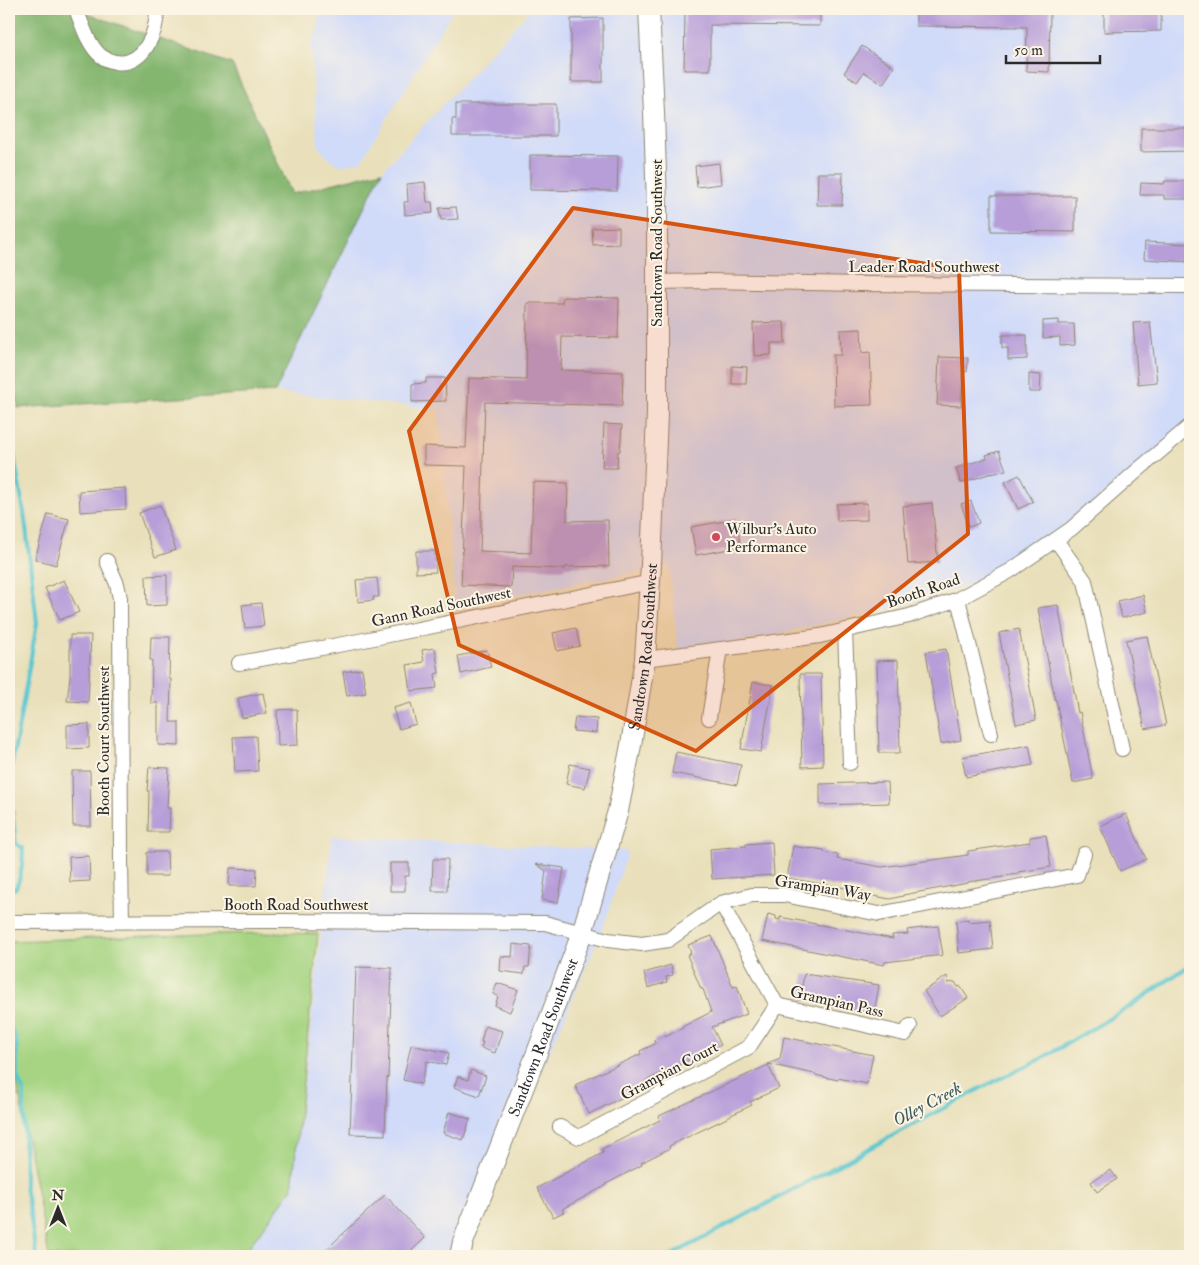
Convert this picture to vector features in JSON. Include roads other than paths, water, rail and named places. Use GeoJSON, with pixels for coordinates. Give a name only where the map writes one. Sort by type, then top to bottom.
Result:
{"type":"FeatureCollection","features":[{"type":"Feature","properties":{"kind":"street"},"geometry":{"type":"LineString","coordinates":[[76,9],[87,36],[95,49],[102,57],[122,63],[134,59],[143,52],[149,43],[157,9]]}},
{"type":"Feature","properties":{"kind":"street","name":"Sandtown Road Southwest"},"geometry":{"type":"LineString","coordinates":[[460,1256],[463,1242],[536,1058],[582,932],[618,811],[645,659],[657,450],[656,176],[650,9]]}},
{"type":"Feature","properties":{"kind":"street","name":"Leader Road Southwest"},"geometry":{"type":"LineString","coordinates":[[657,282],[1190,286]]}},
{"type":"Feature","properties":{"kind":"street","name":"Booth Road"},"geometry":{"type":"LineString","coordinates":[[645,659],[820,636],[908,616],[958,599],[1010,570],[1071,529],[1190,426]]}},
{"type":"Feature","properties":{"kind":"street"},"geometry":{"type":"LineString","coordinates":[[1056,540],[1085,581],[1122,749]]}},
{"type":"Feature","properties":{"kind":"street","name":"Booth Court Southwest"},"geometry":{"type":"LineString","coordinates":[[108,561],[120,598],[120,860],[122,922]]}},
{"type":"Feature","properties":{"kind":"street","name":"Gann Road Southwest"},"geometry":{"type":"LineString","coordinates":[[239,663],[349,643],[650,582]]}},
{"type":"Feature","properties":{"kind":"street"},"geometry":{"type":"LineString","coordinates":[[958,599],[991,734]]}},
{"type":"Feature","properties":{"kind":"street"},"geometry":{"type":"LineString","coordinates":[[845,630],[850,763]]}},
{"type":"Feature","properties":{"kind":"street"},"geometry":{"type":"LineString","coordinates":[[709,718],[720,648]]}},
{"type":"Feature","properties":{"kind":"street","name":"Grampian Way"},"geometry":{"type":"LineString","coordinates":[[582,932],[608,940],[642,944],[668,940],[721,903],[752,895],[784,895],[879,914],[1077,875],[1084,854]]}},
{"type":"Feature","properties":{"kind":"street","name":"Grampian Pass"},"geometry":{"type":"LineString","coordinates":[[721,903],[777,1005],[905,1034],[910,1026]]}},
{"type":"Feature","properties":{"kind":"street","name":"Booth Road Southwest"},"geometry":{"type":"LineString","coordinates":[[10,922],[545,922],[582,932]]}},
{"type":"Feature","properties":{"kind":"street","name":"Grampian Court"},"geometry":{"type":"LineString","coordinates":[[560,1127],[579,1137],[749,1047],[777,1005]]}},
{"type":"Feature","properties":{"kind":"waterway"},"geometry":{"type":"LineString","coordinates":[[9,426],[25,519],[37,623],[9,781],[16,844],[23,848],[20,878],[16,888],[9,890]]}},
{"type":"Feature","properties":{"kind":"waterway","name":"Olley Creek"},"geometry":{"type":"LineString","coordinates":[[670,1256],[983,1087],[1041,1059],[1129,1007],[1190,965]]}},
{"type":"Feature","properties":{"kind":"waterway"},"geometry":{"type":"LineString","coordinates":[[9,1023],[16,1038],[18,1079],[24,1092],[25,1187],[36,1256]]}},
{"type":"Feature","properties":{"kind":"place","name":"Wilbur's Auto Performance"},"geometry":{"type":"Point","coordinates":[716,537]}}]}
